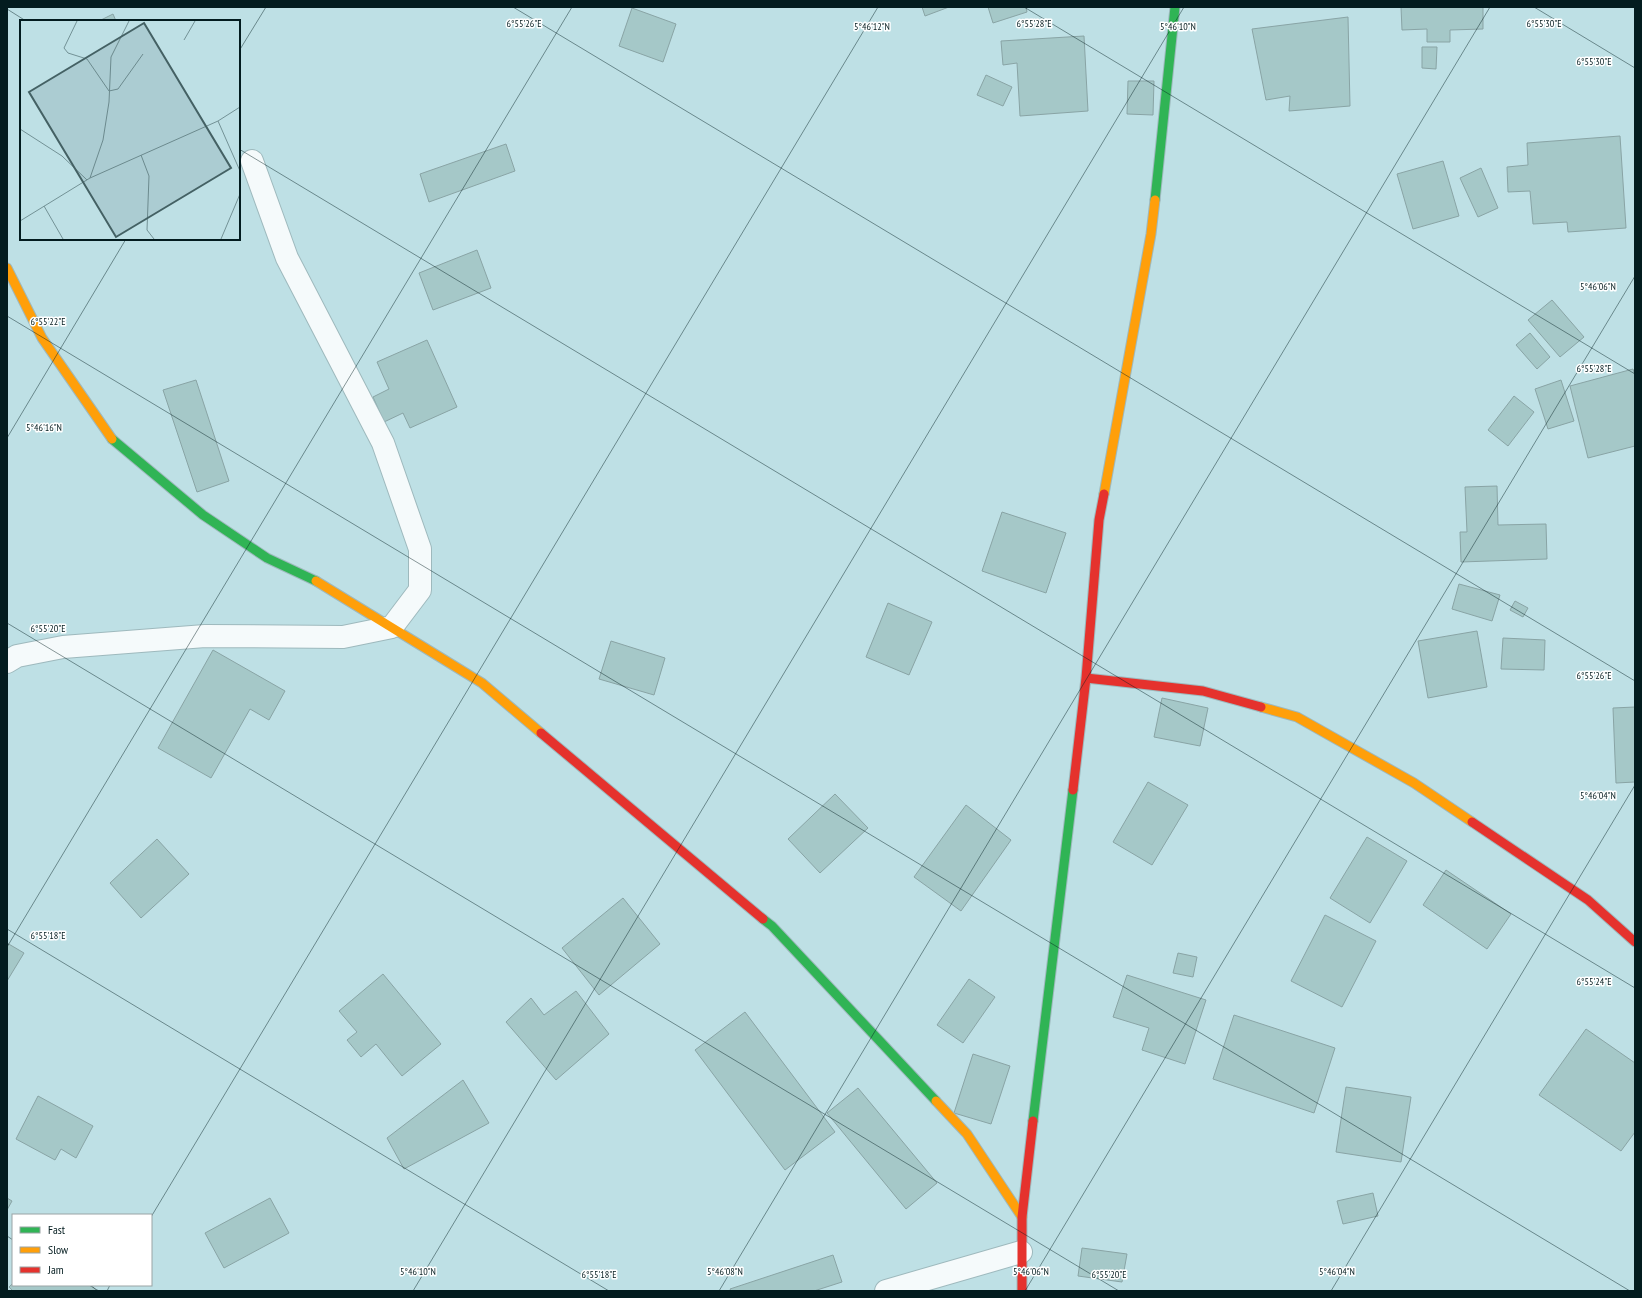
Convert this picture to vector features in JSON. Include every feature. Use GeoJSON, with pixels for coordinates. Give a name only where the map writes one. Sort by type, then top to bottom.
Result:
{"type":"FeatureCollection","features":[{"type":"Feature","properties":{"kind":"street"},"geometry":{"type":"LineString","coordinates":[[1022,1291],[1022,1217],[1086,678],[1099,520],[1151,234],[1174,7]]}},
{"type":"Feature","properties":{"kind":"street"},"geometry":{"type":"LineString","coordinates":[[7,662],[17,656],[63,647],[205,636],[343,637],[392,627],[420,590],[420,548],[382,443],[287,258],[252,161]]}},
{"type":"Feature","properties":{"kind":"street"},"geometry":{"type":"LineString","coordinates":[[7,268],[42,338],[114,442],[203,515],[267,558],[322,584],[482,683],[772,926],[967,1134],[1022,1217]]}},
{"type":"Feature","properties":{"kind":"street"},"geometry":{"type":"LineString","coordinates":[[1086,678],[1203,691],[1297,717],[1414,783],[1588,900],[1635,942]]}},
{"type":"Feature","properties":{"kind":"street"},"geometry":{"type":"LineString","coordinates":[[886,1291],[1021,1252]]}},
{"type":"Feature","properties":{"kind":"building"},"geometry":{"type":"Polygon","coordinates":[[[922,7],[949,7],[925,16],[922,7]]]}},
{"type":"Feature","properties":{"kind":"building"},"geometry":{"type":"Polygon","coordinates":[[[988,7],[1026,7],[1027,12],[993,23],[988,7]]]}},
{"type":"Feature","properties":{"kind":"building"},"geometry":{"type":"Polygon","coordinates":[[[1401,7],[1483,7],[1483,29],[1450,30],[1450,42],[1427,42],[1427,29],[1402,30],[1401,7]]]}},
{"type":"Feature","properties":{"kind":"building"},"geometry":{"type":"Polygon","coordinates":[[[632,8],[676,24],[663,62],[619,46],[632,8]]]}},
{"type":"Feature","properties":{"kind":"building"},"geometry":{"type":"Polygon","coordinates":[[[113,14],[116,20],[101,20],[113,14]]]}},
{"type":"Feature","properties":{"kind":"building"},"geometry":{"type":"Polygon","coordinates":[[[1348,17],[1350,106],[1289,111],[1290,96],[1266,100],[1252,29],[1348,17]]]}},
{"type":"Feature","properties":{"kind":"building"},"geometry":{"type":"Polygon","coordinates":[[[1084,36],[1088,111],[1020,116],[1017,63],[1003,65],[1001,41],[1084,36]]]}},
{"type":"Feature","properties":{"kind":"building"},"geometry":{"type":"Polygon","coordinates":[[[1422,47],[1437,47],[1436,69],[1422,68],[1422,47]]]}},
{"type":"Feature","properties":{"kind":"building"},"geometry":{"type":"Polygon","coordinates":[[[986,75],[1012,87],[1003,106],[977,95],[986,75]]]}},
{"type":"Feature","properties":{"kind":"building"},"geometry":{"type":"Polygon","coordinates":[[[1128,81],[1154,81],[1153,115],[1127,114],[1128,81]]]}},
{"type":"Feature","properties":{"kind":"building"},"geometry":{"type":"Polygon","coordinates":[[[1620,136],[1626,228],[1568,232],[1567,222],[1533,224],[1530,191],[1508,192],[1507,167],[1528,165],[1527,143],[1620,136]]]}},
{"type":"Feature","properties":{"kind":"building"},"geometry":{"type":"Polygon","coordinates":[[[506,144],[515,171],[429,202],[420,174],[506,144]]]}},
{"type":"Feature","properties":{"kind":"building"},"geometry":{"type":"Polygon","coordinates":[[[1443,161],[1459,216],[1413,229],[1397,174],[1443,161]]]}},
{"type":"Feature","properties":{"kind":"building"},"geometry":{"type":"Polygon","coordinates":[[[1481,168],[1498,208],[1478,217],[1460,178],[1481,168]]]}},
{"type":"Feature","properties":{"kind":"building"},"geometry":{"type":"Polygon","coordinates":[[[477,250],[491,288],[433,310],[419,273],[477,250]]]}},
{"type":"Feature","properties":{"kind":"building"},"geometry":{"type":"Polygon","coordinates":[[[1552,300],[1584,337],[1560,357],[1528,320],[1552,300]]]}},
{"type":"Feature","properties":{"kind":"building"},"geometry":{"type":"Polygon","coordinates":[[[1530,333],[1550,357],[1537,369],[1516,345],[1530,333]]]}},
{"type":"Feature","properties":{"kind":"building"},"geometry":{"type":"Polygon","coordinates":[[[427,340],[457,407],[410,428],[403,413],[384,422],[373,397],[389,389],[377,362],[427,340]]]}},
{"type":"Feature","properties":{"kind":"building"},"geometry":{"type":"Polygon","coordinates":[[[1633,369],[1635,376],[1635,446],[1588,458],[1570,386],[1633,369]]]}},
{"type":"Feature","properties":{"kind":"building"},"geometry":{"type":"Polygon","coordinates":[[[196,380],[229,481],[197,492],[163,390],[196,380]]]}},
{"type":"Feature","properties":{"kind":"building"},"geometry":{"type":"Polygon","coordinates":[[[1561,380],[1574,421],[1548,429],[1535,389],[1561,380]]]}},
{"type":"Feature","properties":{"kind":"building"},"geometry":{"type":"Polygon","coordinates":[[[1514,396],[1534,412],[1508,446],[1488,430],[1514,396]]]}},
{"type":"Feature","properties":{"kind":"building"},"geometry":{"type":"Polygon","coordinates":[[[1497,486],[1498,525],[1546,524],[1547,559],[1461,562],[1460,532],[1467,532],[1465,487],[1497,486]]]}},
{"type":"Feature","properties":{"kind":"building"},"geometry":{"type":"Polygon","coordinates":[[[1002,512],[1066,533],[1046,593],[982,571],[1002,512]]]}},
{"type":"Feature","properties":{"kind":"building"},"geometry":{"type":"Polygon","coordinates":[[[1459,584],[1500,595],[1492,621],[1452,609],[1459,584]]]}},
{"type":"Feature","properties":{"kind":"building"},"geometry":{"type":"Polygon","coordinates":[[[1515,601],[1528,608],[1523,617],[1510,610],[1515,601]]]}},
{"type":"Feature","properties":{"kind":"building"},"geometry":{"type":"Polygon","coordinates":[[[888,603],[932,622],[909,675],[866,657],[888,603]]]}},
{"type":"Feature","properties":{"kind":"building"},"geometry":{"type":"Polygon","coordinates":[[[1477,631],[1487,687],[1428,698],[1418,641],[1477,631]]]}},
{"type":"Feature","properties":{"kind":"building"},"geometry":{"type":"Polygon","coordinates":[[[1503,638],[1545,640],[1544,670],[1501,669],[1503,638]]]}},
{"type":"Feature","properties":{"kind":"building"},"geometry":{"type":"Polygon","coordinates":[[[611,641],[665,658],[654,695],[599,679],[611,641]]]}},
{"type":"Feature","properties":{"kind":"building"},"geometry":{"type":"Polygon","coordinates":[[[213,650],[285,691],[269,720],[250,709],[211,778],[158,748],[213,650]]]}},
{"type":"Feature","properties":{"kind":"building"},"geometry":{"type":"Polygon","coordinates":[[[1162,698],[1208,708],[1200,746],[1154,737],[1162,698]]]}},
{"type":"Feature","properties":{"kind":"building"},"geometry":{"type":"Polygon","coordinates":[[[1635,707],[1635,782],[1616,783],[1613,708],[1635,707]]]}},
{"type":"Feature","properties":{"kind":"building"},"geometry":{"type":"Polygon","coordinates":[[[1148,782],[1188,805],[1152,865],[1113,842],[1148,782]]]}},
{"type":"Feature","properties":{"kind":"building"},"geometry":{"type":"Polygon","coordinates":[[[835,794],[868,828],[820,873],[788,839],[835,794]]]}},
{"type":"Feature","properties":{"kind":"building"},"geometry":{"type":"Polygon","coordinates":[[[966,805],[1011,840],[961,911],[914,877],[966,805]]]}},
{"type":"Feature","properties":{"kind":"building"},"geometry":{"type":"Polygon","coordinates":[[[1367,837],[1407,861],[1370,923],[1330,898],[1367,837]]]}},
{"type":"Feature","properties":{"kind":"building"},"geometry":{"type":"Polygon","coordinates":[[[157,839],[189,874],[141,918],[110,883],[157,839]]]}},
{"type":"Feature","properties":{"kind":"building"},"geometry":{"type":"Polygon","coordinates":[[[1446,870],[1511,914],[1487,949],[1423,905],[1446,870]]]}},
{"type":"Feature","properties":{"kind":"building"},"geometry":{"type":"Polygon","coordinates":[[[623,898],[660,944],[599,995],[562,948],[623,898]]]}},
{"type":"Feature","properties":{"kind":"building"},"geometry":{"type":"Polygon","coordinates":[[[1325,915],[1376,941],[1342,1007],[1291,981],[1325,915]]]}},
{"type":"Feature","properties":{"kind":"building"},"geometry":{"type":"Polygon","coordinates":[[[7,943],[24,953],[7,981],[7,943]]]}},
{"type":"Feature","properties":{"kind":"building"},"geometry":{"type":"Polygon","coordinates":[[[1178,953],[1197,957],[1193,977],[1173,973],[1178,953]]]}},
{"type":"Feature","properties":{"kind":"building"},"geometry":{"type":"Polygon","coordinates":[[[383,974],[441,1044],[402,1076],[376,1044],[361,1057],[347,1040],[357,1032],[339,1011],[383,974]]]}},
{"type":"Feature","properties":{"kind":"building"},"geometry":{"type":"Polygon","coordinates":[[[1127,975],[1206,1000],[1185,1064],[1142,1050],[1149,1028],[1113,1017],[1127,975]]]}},
{"type":"Feature","properties":{"kind":"building"},"geometry":{"type":"Polygon","coordinates":[[[969,979],[995,997],[963,1043],[937,1025],[969,979]]]}},
{"type":"Feature","properties":{"kind":"building"},"geometry":{"type":"Polygon","coordinates":[[[576,991],[609,1034],[556,1080],[506,1022],[531,998],[544,1015],[576,991]]]}},
{"type":"Feature","properties":{"kind":"building"},"geometry":{"type":"Polygon","coordinates":[[[745,1012],[835,1132],[785,1170],[695,1050],[745,1012]]]}},
{"type":"Feature","properties":{"kind":"building"},"geometry":{"type":"Polygon","coordinates":[[[1234,1015],[1335,1048],[1314,1113],[1213,1079],[1234,1015]]]}},
{"type":"Feature","properties":{"kind":"building"},"geometry":{"type":"Polygon","coordinates":[[[1586,1029],[1635,1063],[1635,1132],[1621,1151],[1539,1095],[1586,1029]]]}},
{"type":"Feature","properties":{"kind":"building"},"geometry":{"type":"Polygon","coordinates":[[[973,1054],[1010,1066],[991,1124],[954,1113],[973,1054]]]}},
{"type":"Feature","properties":{"kind":"building"},"geometry":{"type":"Polygon","coordinates":[[[463,1080],[489,1123],[404,1169],[387,1138],[463,1080]]]}},
{"type":"Feature","properties":{"kind":"building"},"geometry":{"type":"Polygon","coordinates":[[[1346,1087],[1411,1097],[1401,1162],[1336,1152],[1346,1087]]]}},
{"type":"Feature","properties":{"kind":"building"},"geometry":{"type":"Polygon","coordinates":[[[858,1088],[937,1183],[906,1209],[827,1113],[858,1088]]]}},
{"type":"Feature","properties":{"kind":"building"},"geometry":{"type":"Polygon","coordinates":[[[38,1096],[93,1126],[76,1158],[61,1149],[55,1160],[16,1139],[38,1096]]]}},
{"type":"Feature","properties":{"kind":"building"},"geometry":{"type":"Polygon","coordinates":[[[1373,1193],[1378,1216],[1343,1224],[1337,1201],[1373,1193]]]}},
{"type":"Feature","properties":{"kind":"building"},"geometry":{"type":"Polygon","coordinates":[[[7,1198],[12,1201],[7,1210],[7,1198]]]}},
{"type":"Feature","properties":{"kind":"building"},"geometry":{"type":"Polygon","coordinates":[[[270,1198],[289,1233],[224,1268],[205,1233],[270,1198]]]}},
{"type":"Feature","properties":{"kind":"building"},"geometry":{"type":"Polygon","coordinates":[[[1082,1248],[1127,1254],[1122,1282],[1078,1276],[1082,1248]]]}},
{"type":"Feature","properties":{"kind":"building"},"geometry":{"type":"Polygon","coordinates":[[[833,1255],[842,1282],[814,1291],[731,1291],[730,1289],[833,1255]]]}},
{"type":"Feature","properties":{"kind":"building"},"geometry":{"type":"Polygon","coordinates":[[[12,1284],[12,1286],[92,1286],[97,1291],[13,1291],[9,1287],[12,1284]]]}},
{"type":"Feature","properties":{"kind":"traffic: fast"},"geometry":{"type":"LineString","coordinates":[[1155,200],[1175,7]]}},
{"type":"Feature","properties":{"kind":"traffic: fast"},"geometry":{"type":"LineString","coordinates":[[112,439],[203,515],[267,558],[316,581]]}},
{"type":"Feature","properties":{"kind":"traffic: fast"},"geometry":{"type":"LineString","coordinates":[[1033,1121],[1073,790]]}},
{"type":"Feature","properties":{"kind":"traffic: fast"},"geometry":{"type":"LineString","coordinates":[[763,919],[772,926],[936,1101]]}},
{"type":"Feature","properties":{"kind":"traffic: slow"},"geometry":{"type":"LineString","coordinates":[[1104,494],[1151,234],[1155,200]]}},
{"type":"Feature","properties":{"kind":"traffic: slow"},"geometry":{"type":"LineString","coordinates":[[7,268],[42,338],[112,439]]}},
{"type":"Feature","properties":{"kind":"traffic: slow"},"geometry":{"type":"LineString","coordinates":[[316,581],[482,683],[541,733]]}},
{"type":"Feature","properties":{"kind":"traffic: slow"},"geometry":{"type":"LineString","coordinates":[[1261,707],[1297,717],[1414,783],[1472,822]]}},
{"type":"Feature","properties":{"kind":"traffic: slow"},"geometry":{"type":"LineString","coordinates":[[936,1101],[967,1134],[1022,1217]]}},
{"type":"Feature","properties":{"kind":"traffic: jam"},"geometry":{"type":"LineString","coordinates":[[1073,790],[1086,678],[1099,520],[1104,494]]}},
{"type":"Feature","properties":{"kind":"traffic: jam"},"geometry":{"type":"LineString","coordinates":[[1086,678],[1203,691],[1261,707]]}},
{"type":"Feature","properties":{"kind":"traffic: jam"},"geometry":{"type":"LineString","coordinates":[[541,733],[763,919]]}},
{"type":"Feature","properties":{"kind":"traffic: jam"},"geometry":{"type":"LineString","coordinates":[[1472,822],[1588,900],[1635,942]]}},
{"type":"Feature","properties":{"kind":"traffic: jam"},"geometry":{"type":"LineString","coordinates":[[1022,1291],[1022,1217],[1033,1121]]}}]}
